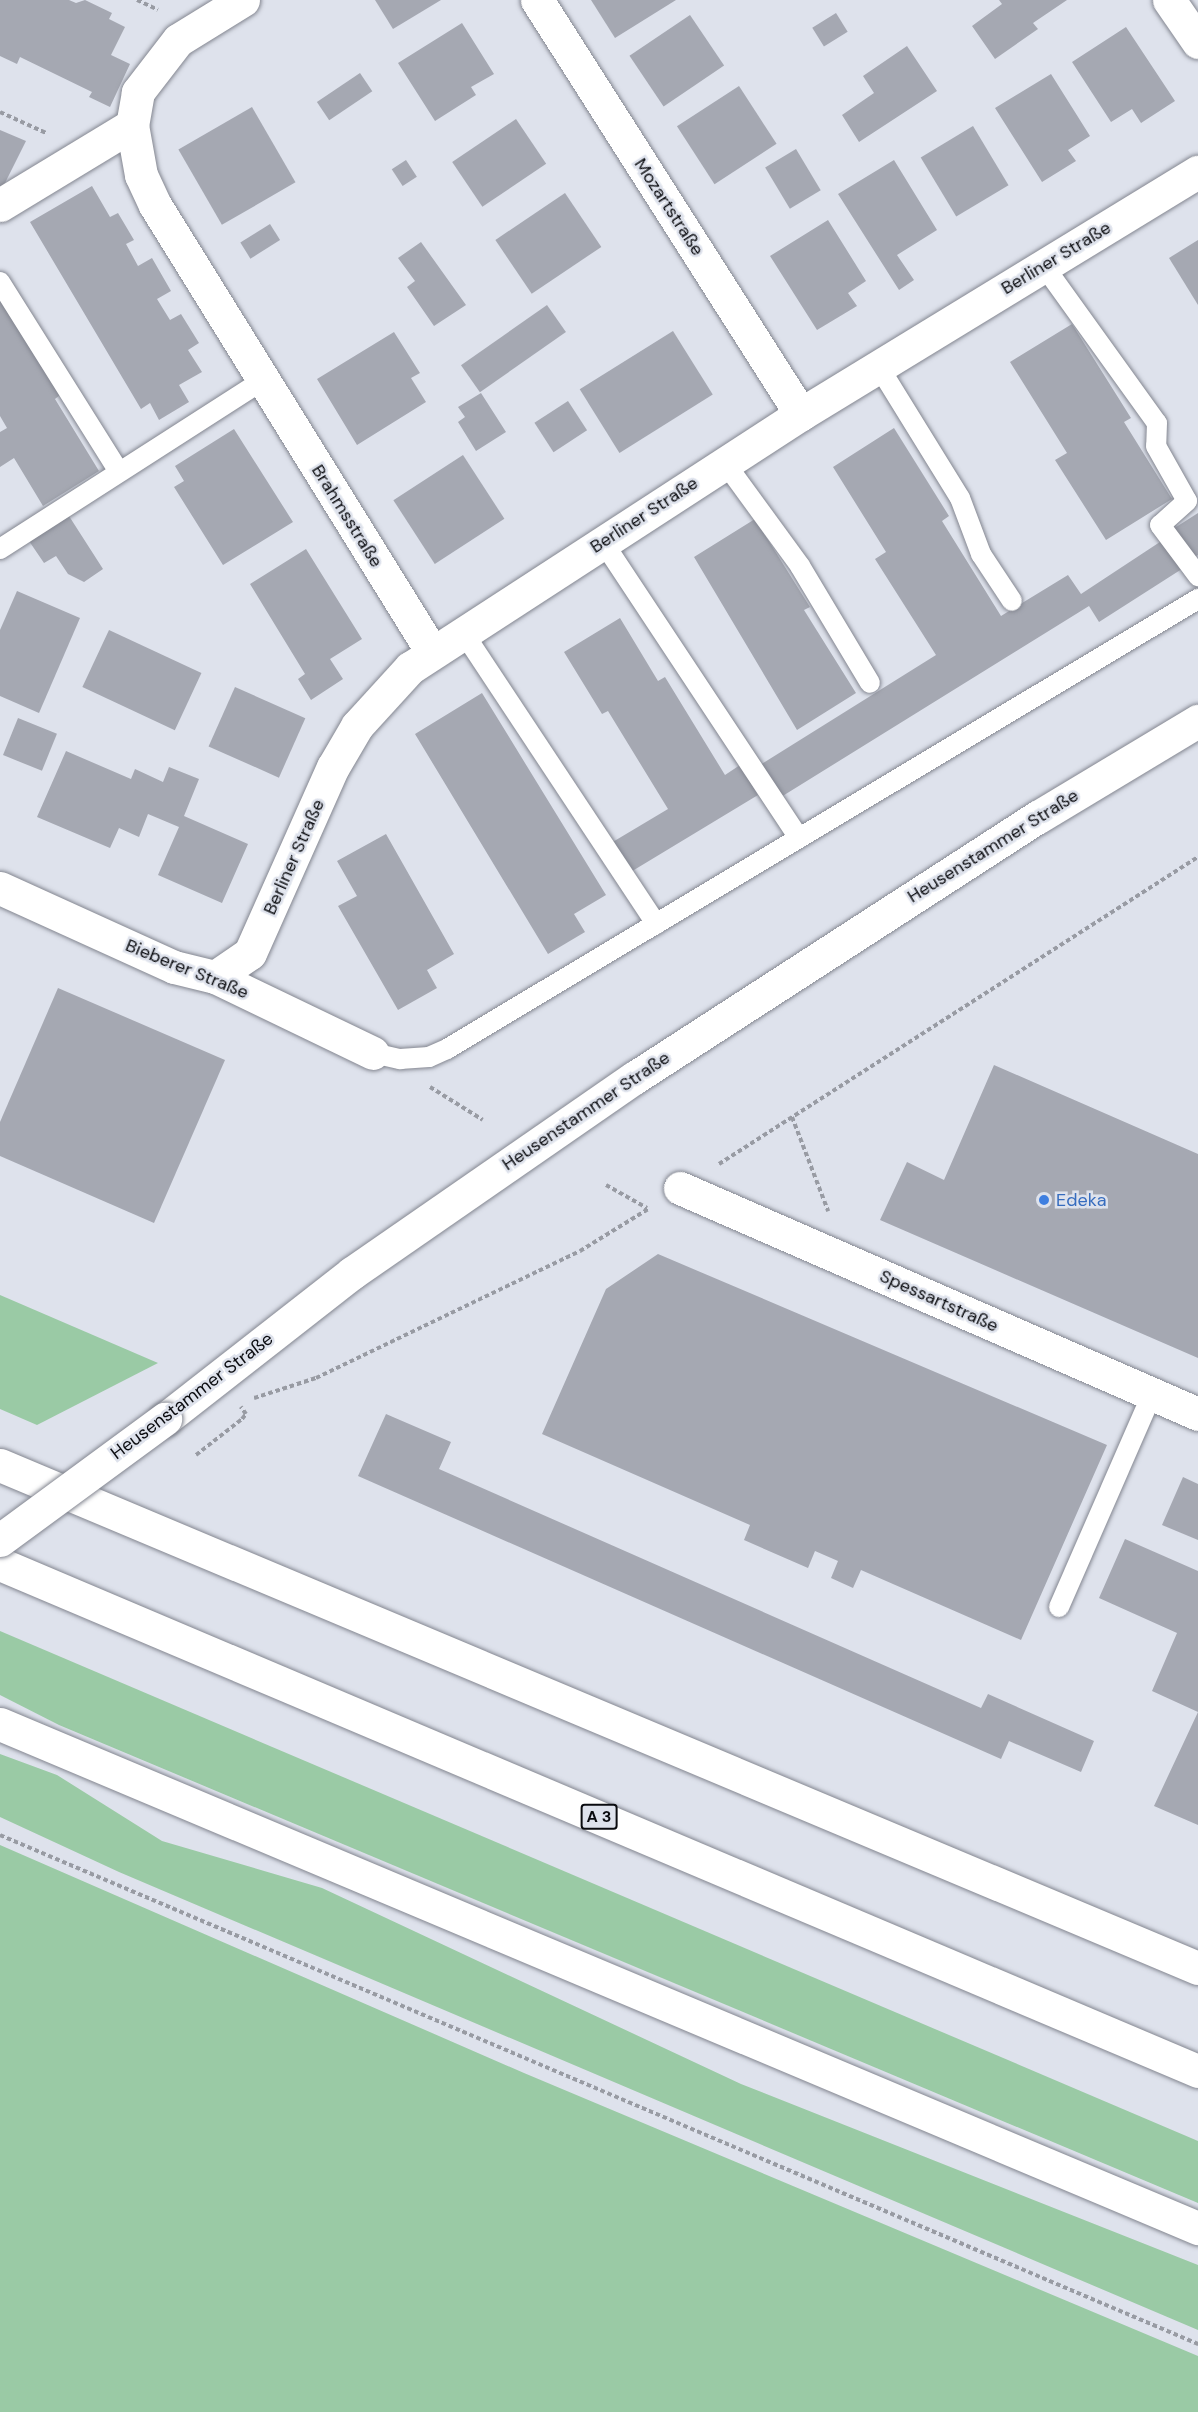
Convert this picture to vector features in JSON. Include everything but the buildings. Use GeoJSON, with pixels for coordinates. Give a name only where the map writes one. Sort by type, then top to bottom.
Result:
{"type":"FeatureCollection","features":[{"type":"Feature","properties":{"kind":"main road","name":"Brahmsstraße"},"geometry":{"type":"LineString","coordinates":[[243,0],[187,34],[161,58],[138,92],[132,125],[141,176],[155,205],[432,652]]}},
{"type":"Feature","properties":{"kind":"main road","name":"Mozartstraße"},"geometry":{"type":"LineString","coordinates":[[537,0],[801,414]]}},
{"type":"Feature","properties":{"kind":"main road"},"geometry":{"type":"LineString","coordinates":[[1169,0],[1198,42]]}},
{"type":"Feature","properties":{"kind":"main road"},"geometry":{"type":"LineString","coordinates":[[0,205],[132,125]]}},
{"type":"Feature","properties":{"kind":"main road","name":"Berliner Straße"},"geometry":{"type":"LineString","coordinates":[[215,976],[250,953],[333,767],[357,726],[382,696],[432,652],[801,414],[1198,172]]}},
{"type":"Feature","properties":{"kind":"main road","name":"Heusenstammer Straße"},"geometry":{"type":"LineString","coordinates":[[0,1540],[165,1419],[351,1273],[634,1078],[950,873],[1198,721]]}},
{"type":"Feature","properties":{"kind":"main road","name":"Bieberer Straße"},"geometry":{"type":"LineString","coordinates":[[0,888],[174,967],[215,976],[373,1053]]}},
{"type":"Feature","properties":{"kind":"main road","name":"Spessartstraße"},"geometry":{"type":"LineString","coordinates":[[680,1188],[1198,1414]]}},
{"type":"Feature","properties":{"kind":"main road"},"geometry":{"type":"LineString","coordinates":[[0,1465],[1198,1968]]}},
{"type":"Feature","properties":{"kind":"main road","name":"A 3"},"geometry":{"type":"LineString","coordinates":[[0,1564],[1198,2071]]}},
{"type":"Feature","properties":{"kind":"main road"},"geometry":{"type":"LineString","coordinates":[[0,1724],[1198,2228]]}},
{"type":"Feature","properties":{"kind":"lane"},"geometry":{"type":"LineString","coordinates":[[1044,266],[1157,423],[1156,446],[1187,501],[1160,525],[1198,576]]}},
{"type":"Feature","properties":{"kind":"lane"},"geometry":{"type":"LineString","coordinates":[[0,282],[118,470]]}},
{"type":"Feature","properties":{"kind":"lane"},"geometry":{"type":"LineString","coordinates":[[879,367],[960,498],[981,554],[1012,601]]}},
{"type":"Feature","properties":{"kind":"lane"},"geometry":{"type":"LineString","coordinates":[[0,549],[118,470],[263,380]]}},
{"type":"Feature","properties":{"kind":"lane"},"geometry":{"type":"LineString","coordinates":[[725,464],[800,566],[870,683]]}},
{"type":"Feature","properties":{"kind":"lane"},"geometry":{"type":"LineString","coordinates":[[603,542],[799,838]]}},
{"type":"Feature","properties":{"kind":"lane"},"geometry":{"type":"LineString","coordinates":[[373,1053],[400,1059],[429,1057],[656,924],[1198,599]]}},
{"type":"Feature","properties":{"kind":"lane"},"geometry":{"type":"LineString","coordinates":[[463,632],[656,924]]}},
{"type":"Feature","properties":{"kind":"lane"},"geometry":{"type":"LineString","coordinates":[[1059,1607],[1152,1394]]}},
{"type":"Feature","properties":{"kind":"path"},"geometry":{"type":"LineString","coordinates":[[233,1412],[241,1406],[316,1378],[558,1262],[649,1209],[1198,857]]}},
{"type":"Feature","properties":{"kind":"path"},"geometry":{"type":"LineString","coordinates":[[792,1117],[848,1261]]}},
{"type":"Feature","properties":{"kind":"path"},"geometry":{"type":"LineString","coordinates":[[606,1185],[649,1209]]}},
{"type":"Feature","properties":{"kind":"path"},"geometry":{"type":"LineString","coordinates":[[196,1455],[242,1419],[246,1413],[241,1406]]}},
{"type":"Feature","properties":{"kind":"path"},"geometry":{"type":"LineString","coordinates":[[0,1835],[1198,2344]]}},
{"type":"Feature","properties":{"kind":"green space"},"geometry":{"type":"Polygon","coordinates":[[[0,1295],[158,1363],[37,1425],[0,1409],[0,1295]]]}},
{"type":"Feature","properties":{"kind":"green space"},"geometry":{"type":"Polygon","coordinates":[[[0,1631],[1198,2141],[1198,2203],[59,1725],[0,1695],[0,1631]]]}},
{"type":"Feature","properties":{"kind":"green space"},"geometry":{"type":"Polygon","coordinates":[[[0,1754],[57,1775],[162,1841],[322,1888],[741,2084],[1198,2265],[1198,2330],[119,1872],[0,1817],[0,1754]]]}},
{"type":"Feature","properties":{"kind":"green space"},"geometry":{"type":"Polygon","coordinates":[[[0,1845],[524,2073],[1198,2356],[1198,2412],[0,2412],[0,1845]]]}},
{"type":"Feature","properties":{"kind":"place","name":"Edeka"},"geometry":{"type":"Point","coordinates":[1044,1200]}}]}
